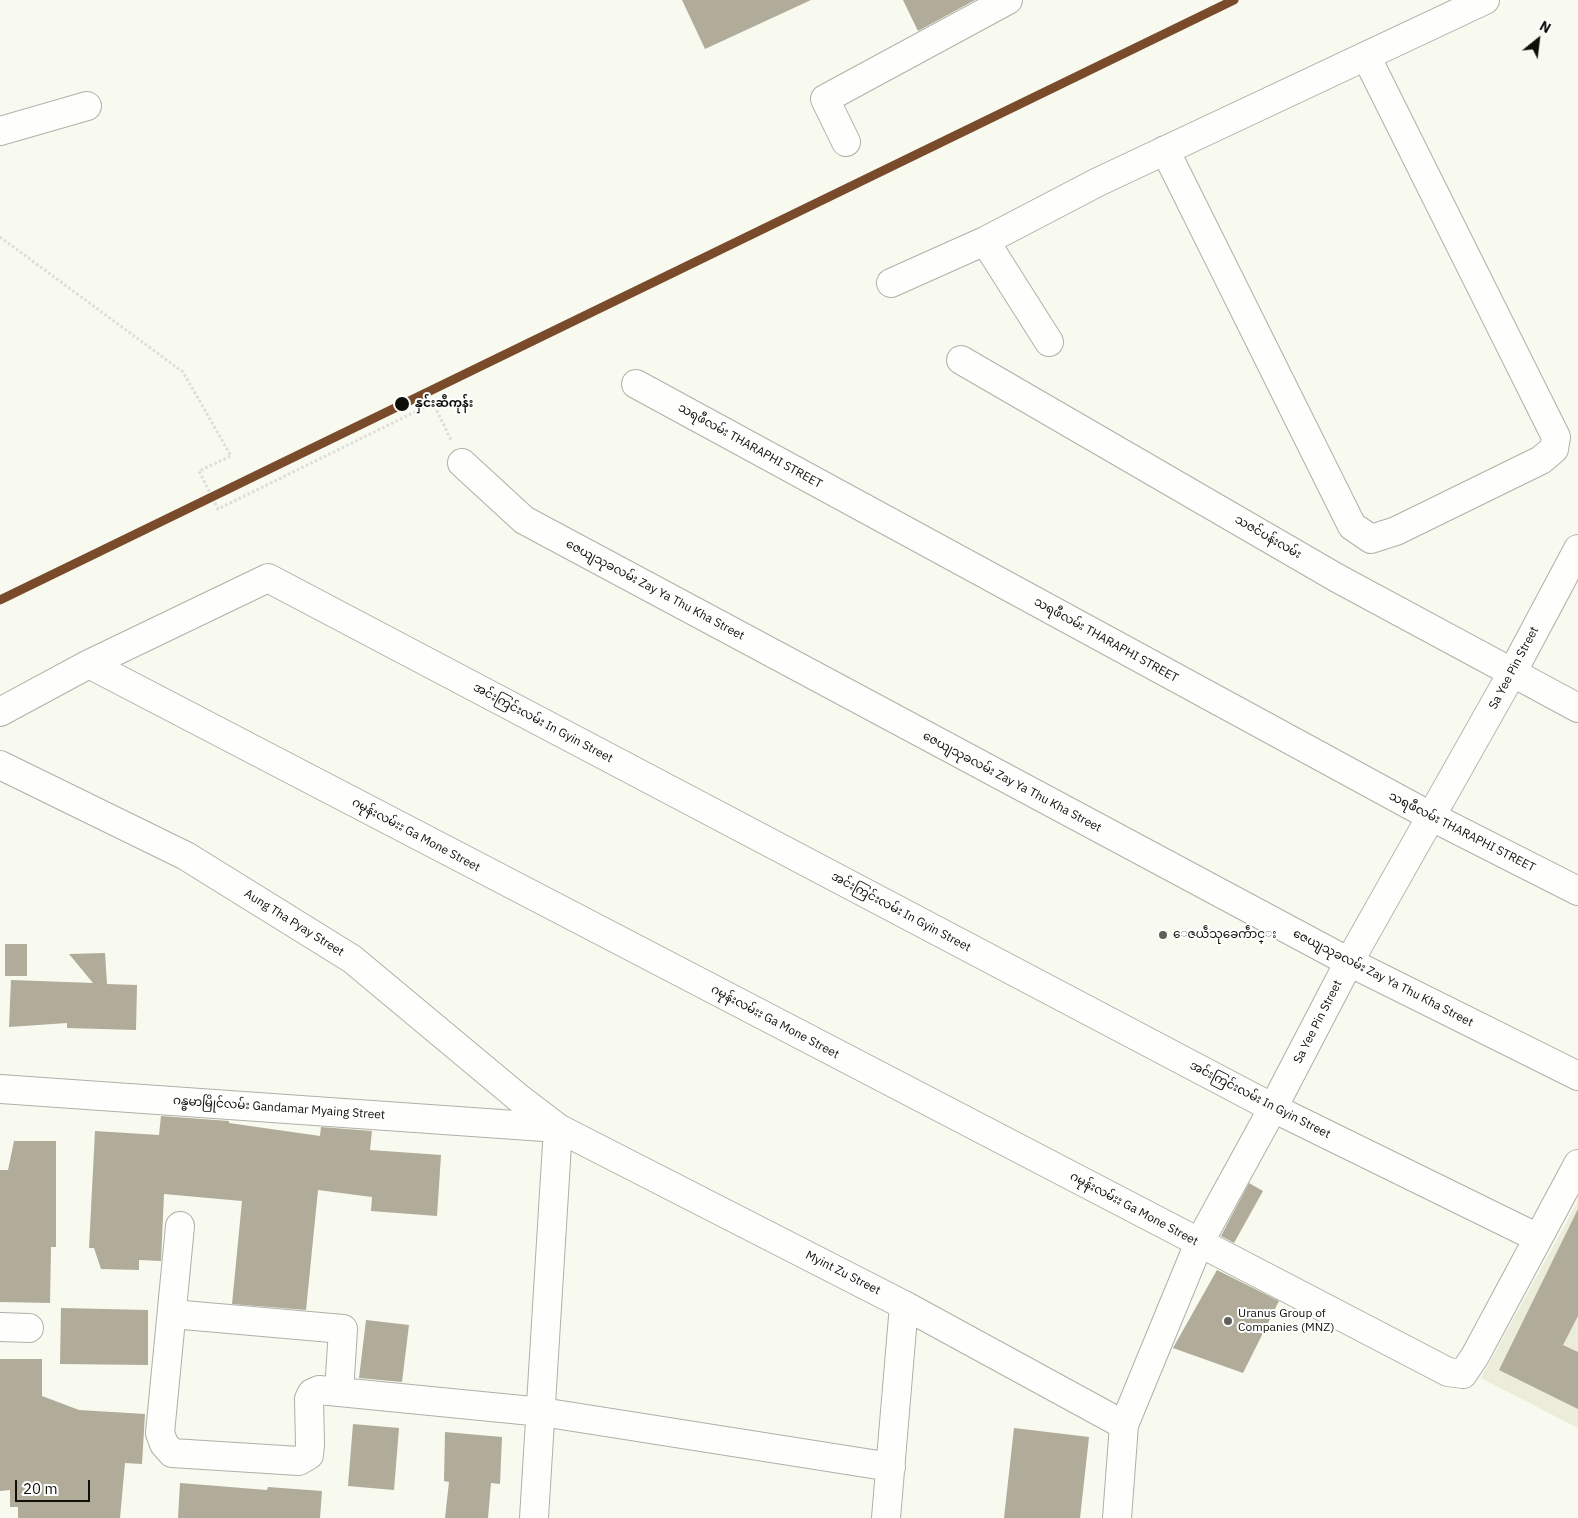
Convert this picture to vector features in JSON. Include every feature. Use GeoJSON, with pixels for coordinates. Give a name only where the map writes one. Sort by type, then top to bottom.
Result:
{"type":"FeatureCollection","features":[{"type":"Feature","properties":{"kind":"street"},"geometry":{"type":"LineString","coordinates":[[846,142],[825,99],[1008,0]]}},
{"type":"Feature","properties":{"kind":"street"},"geometry":{"type":"LineString","coordinates":[[891,283],[985,241],[1098,182],[1485,0]]}},
{"type":"Feature","properties":{"kind":"street"},"geometry":{"type":"LineString","coordinates":[[1165,150],[1352,526],[1371,539],[1396,531],[1542,460],[1554,448],[1556,437],[1366,56]]}},
{"type":"Feature","properties":{"kind":"street"},"geometry":{"type":"LineString","coordinates":[[0,131],[86,106]]}},
{"type":"Feature","properties":{"kind":"street"},"geometry":{"type":"LineString","coordinates":[[985,241],[1049,342]]}},
{"type":"Feature","properties":{"kind":"street","name":"သဇင်ပန်းလမ်း"},"geometry":{"type":"LineString","coordinates":[[961,360],[1337,578],[1578,708]]}},
{"type":"Feature","properties":{"kind":"street","name":"သရဖီလမ်း THARAPHI STREET"},"geometry":{"type":"LineString","coordinates":[[636,384],[1432,817],[1578,891]]}},
{"type":"Feature","properties":{"kind":"street","name":"ဇေယျသုခလမ်း Zay Ya Thu Kha Street"},"geometry":{"type":"LineString","coordinates":[[462,463],[524,520],[1349,962],[1578,1076]]}},
{"type":"Feature","properties":{"kind":"street","name":"Sa Yee Pin Street"},"geometry":{"type":"LineString","coordinates":[[1117,1518],[1124,1425],[1199,1243],[1273,1108],[1349,962],[1512,673],[1578,549]]}},
{"type":"Feature","properties":{"kind":"street","name":"အင်းကြင်းလမ်း In Gyin Street"},"geometry":{"type":"LineString","coordinates":[[89,664],[268,578],[1273,1108],[1538,1238]]}},
{"type":"Feature","properties":{"kind":"street"},"geometry":{"type":"LineString","coordinates":[[0,712],[89,664]]}},
{"type":"Feature","properties":{"kind":"street","name":"ဂမုန်းလမ်းး Ga Mone Street"},"geometry":{"type":"LineString","coordinates":[[89,664],[1448,1372],[1463,1374],[1538,1238]]}},
{"type":"Feature","properties":{"kind":"street","name":"Aung Tha Pyay Street"},"geometry":{"type":"LineString","coordinates":[[0,765],[186,856],[352,959],[520,1099],[558,1128]]}},
{"type":"Feature","properties":{"kind":"street","name":"ဂန္ဓမာမြိုင်လမ်း Gandamar Myaing Street"},"geometry":{"type":"LineString","coordinates":[[0,1090],[558,1128]]}},
{"type":"Feature","properties":{"kind":"street"},"geometry":{"type":"LineString","coordinates":[[534,1518],[558,1128]]}},
{"type":"Feature","properties":{"kind":"street","name":"Myint Zu Street"},"geometry":{"type":"LineString","coordinates":[[558,1128],[904,1305],[1124,1425]]}},
{"type":"Feature","properties":{"kind":"street"},"geometry":{"type":"LineString","coordinates":[[1538,1238],[1578,1164]]}},
{"type":"Feature","properties":{"kind":"street"},"geometry":{"type":"LineString","coordinates":[[180,1226],[160,1433],[164,1444],[172,1453],[299,1461],[309,1455],[308,1399],[312,1393],[319,1390],[542,1412],[891,1467]]}},
{"type":"Feature","properties":{"kind":"street"},"geometry":{"type":"LineString","coordinates":[[886,1518],[904,1305]]}},
{"type":"Feature","properties":{"kind":"street"},"geometry":{"type":"LineString","coordinates":[[172,1314],[343,1329],[339,1392]]}},
{"type":"Feature","properties":{"kind":"street"},"geometry":{"type":"LineString","coordinates":[[0,1327],[29,1328]]}},
{"type":"Feature","properties":{"kind":"path"},"geometry":{"type":"LineString","coordinates":[[0,237],[183,372],[231,456],[199,471],[218,509],[433,403],[462,463]]}},
{"type":"Feature","properties":{"kind":"shaded area"},"geometry":{"type":"Polygon","coordinates":[[[1578,1201],[1578,1428],[1481,1378],[1578,1201]]]}},
{"type":"Feature","properties":{"kind":"building"},"geometry":{"type":"Polygon","coordinates":[[[682,0],[811,0],[705,49],[682,0]]]}},
{"type":"Feature","properties":{"kind":"building"},"geometry":{"type":"Polygon","coordinates":[[[903,0],[975,0],[918,31],[903,0]]]}},
{"type":"Feature","properties":{"kind":"building"},"geometry":{"type":"Polygon","coordinates":[[[5,944],[27,944],[27,976],[5,976],[5,944]]]}},
{"type":"Feature","properties":{"kind":"building"},"geometry":{"type":"Polygon","coordinates":[[[105,953],[107,984],[137,985],[136,1030],[67,1028],[67,1023],[9,1027],[11,980],[93,983],[69,954],[105,953]]]}},
{"type":"Feature","properties":{"kind":"building"},"geometry":{"type":"Polygon","coordinates":[[[161,1116],[229,1121],[229,1123],[320,1136],[321,1127],[372,1131],[370,1150],[441,1155],[437,1216],[371,1211],[372,1197],[318,1190],[306,1310],[232,1304],[242,1201],[164,1194],[161,1261],[139,1260],[139,1270],[101,1269],[94,1248],[89,1248],[95,1131],[159,1135],[161,1116]]]}},
{"type":"Feature","properties":{"kind":"building"},"geometry":{"type":"Polygon","coordinates":[[[14,1141],[56,1141],[56,1247],[51,1247],[50,1303],[0,1302],[0,1170],[8,1170],[14,1141]]]}},
{"type":"Feature","properties":{"kind":"building"},"geometry":{"type":"Polygon","coordinates":[[[1249,1183],[1263,1191],[1234,1243],[1221,1236],[1249,1183]]]}},
{"type":"Feature","properties":{"kind":"building"},"geometry":{"type":"Polygon","coordinates":[[[1578,1209],[1578,1316],[1563,1345],[1578,1352],[1578,1409],[1499,1370],[1578,1209]]]}},
{"type":"Feature","properties":{"kind":"building","name":"Uranus Group of Companies (MNZ)"},"geometry":{"type":"Polygon","coordinates":[[[1217,1270],[1279,1301],[1243,1373],[1173,1348],[1217,1270]]]}},
{"type":"Feature","properties":{"kind":"building"},"geometry":{"type":"Polygon","coordinates":[[[61,1308],[148,1310],[148,1365],[60,1364],[61,1308]]]}},
{"type":"Feature","properties":{"kind":"building"},"geometry":{"type":"Polygon","coordinates":[[[366,1320],[409,1325],[402,1382],[359,1378],[366,1320]]]}},
{"type":"Feature","properties":{"kind":"building"},"geometry":{"type":"Polygon","coordinates":[[[0,1359],[42,1359],[42,1396],[79,1410],[145,1414],[142,1464],[125,1463],[120,1518],[18,1518],[18,1507],[10,1507],[10,1490],[0,1491],[0,1359]]]}},
{"type":"Feature","properties":{"kind":"building"},"geometry":{"type":"Polygon","coordinates":[[[353,1424],[399,1428],[394,1490],[348,1486],[353,1424]]]}},
{"type":"Feature","properties":{"kind":"building"},"geometry":{"type":"Polygon","coordinates":[[[1014,1428],[1089,1437],[1080,1518],[1004,1518],[1014,1428]]]}},
{"type":"Feature","properties":{"kind":"building"},"geometry":{"type":"Polygon","coordinates":[[[445,1432],[502,1437],[500,1484],[491,1483],[488,1518],[445,1518],[449,1482],[444,1481],[445,1432]]]}},
{"type":"Feature","properties":{"kind":"building"},"geometry":{"type":"Polygon","coordinates":[[[180,1483],[267,1490],[268,1487],[322,1491],[320,1518],[178,1518],[180,1483]]]}},
{"type":"Feature","properties":{"kind":"transit line"},"geometry":{"type":"LineString","coordinates":[[0,600],[1234,0]]}},
{"type":"Feature","properties":{"kind":"place","name":"နှင်းဆီကုန်း"},"geometry":{"type":"Point","coordinates":[402,404]}},
{"type":"Feature","properties":{"kind":"place","name":"ေဇယဵသုခေကဵာင္း"},"geometry":{"type":"Point","coordinates":[1163,935]}},
{"type":"Feature","properties":{"kind":"place","name":"Uranus Group of Companies (MNZ)"},"geometry":{"type":"Point","coordinates":[1228,1321]}}]}
